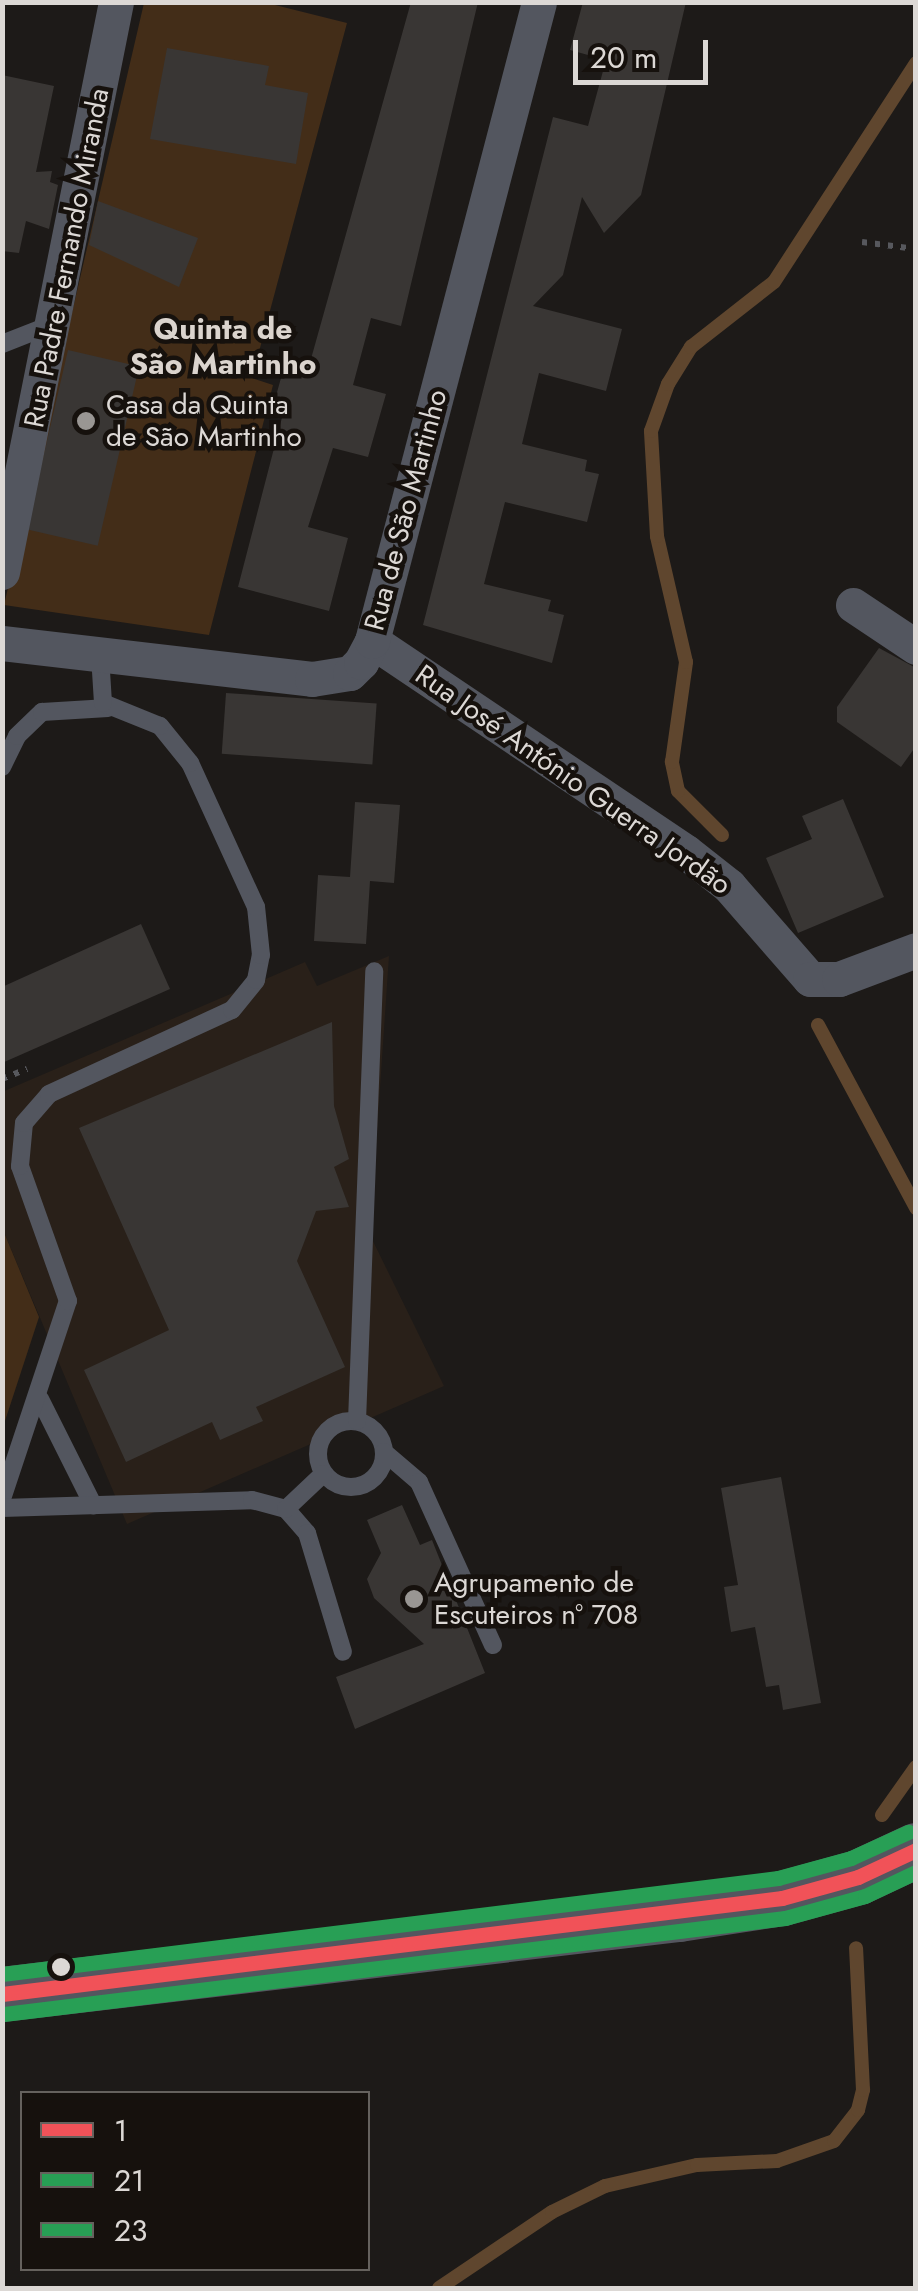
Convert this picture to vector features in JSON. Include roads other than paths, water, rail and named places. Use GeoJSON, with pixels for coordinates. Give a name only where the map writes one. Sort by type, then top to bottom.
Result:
{"type":"FeatureCollection","features":[{"type":"Feature","properties":{"kind":"main road"},"geometry":{"type":"LineString","coordinates":[[2,1994],[678,1914],[801,1892],[858,1877],[916,1850]]}},
{"type":"Feature","properties":{"kind":"street","name":"Rua Padre Fernando Miranda"},"geometry":{"type":"LineString","coordinates":[[2,572],[56,323],[116,2]]}},
{"type":"Feature","properties":{"kind":"street","name":"Rua de São Martinho"},"geometry":{"type":"LineString","coordinates":[[2,643],[312,679],[350,674],[372,641],[539,2]]}},
{"type":"Feature","properties":{"kind":"street"},"geometry":{"type":"LineString","coordinates":[[852,605],[916,647]]}},
{"type":"Feature","properties":{"kind":"street","name":"Rua José António Guerra Jordão"},"geometry":{"type":"LineString","coordinates":[[372,641],[686,852],[747,904],[810,979],[839,979],[916,950]]}},
{"type":"Feature","properties":{"kind":"lane"},"geometry":{"type":"LineString","coordinates":[[2,344],[56,323]]}},
{"type":"Feature","properties":{"kind":"lane"},"geometry":{"type":"LineString","coordinates":[[100,656],[97,689],[108,708]]}},
{"type":"Feature","properties":{"kind":"lane"},"geometry":{"type":"LineString","coordinates":[[2,767],[17,736],[42,712],[108,708],[160,726],[190,763],[256,907],[261,954],[256,980],[232,1010],[49,1094],[24,1123],[20,1166],[68,1301],[40,1399],[2,1499]]}},
{"type":"Feature","properties":{"kind":"lane"},"geometry":{"type":"LineString","coordinates":[[357,1421],[374,971]]}},
{"type":"Feature","properties":{"kind":"lane"},"geometry":{"type":"LineString","coordinates":[[40,1399],[92,1504]]}},
{"type":"Feature","properties":{"kind":"lane"},"geometry":{"type":"LineString","coordinates":[[384,1452],[379,1473],[362,1486],[340,1487],[323,1474],[320,1441],[335,1425],[357,1421],[376,1432],[384,1452],[419,1482],[493,1645]]}},
{"type":"Feature","properties":{"kind":"lane"},"geometry":{"type":"LineString","coordinates":[[286,1509],[323,1474]]}},
{"type":"Feature","properties":{"kind":"lane"},"geometry":{"type":"LineString","coordinates":[[2,1508],[252,1500],[286,1509],[308,1533],[342,1652]]}},
{"type":"Feature","properties":{"kind":"waterway"},"geometry":{"type":"LineString","coordinates":[[722,835],[678,791],[672,762],[686,662],[657,536],[651,431],[668,384],[691,347],[774,282],[916,63]]}},
{"type":"Feature","properties":{"kind":"waterway"},"geometry":{"type":"LineString","coordinates":[[818,1025],[916,1208]]}},
{"type":"Feature","properties":{"kind":"waterway"},"geometry":{"type":"LineString","coordinates":[[882,1815],[916,1767]]}},
{"type":"Feature","properties":{"kind":"waterway"},"geometry":{"type":"LineString","coordinates":[[439,2288],[552,2212],[605,2186],[697,2165],[777,2161],[834,2141],[858,2110],[863,2090],[856,1948]]}},
{"type":"Feature","properties":{"kind":"place","name":"Casa da Quinta de São Martinho"},"geometry":{"type":"Point","coordinates":[86,421]}},
{"type":"Feature","properties":{"kind":"place","name":"Agrupamento de Escuteiros nº 708"},"geometry":{"type":"Point","coordinates":[414,1599]}},
{"type":"Feature","properties":{"kind":"district","name":"Quinta de São Martinho"},"geometry":{"type":"Point","coordinates":[223,346]}}]}
